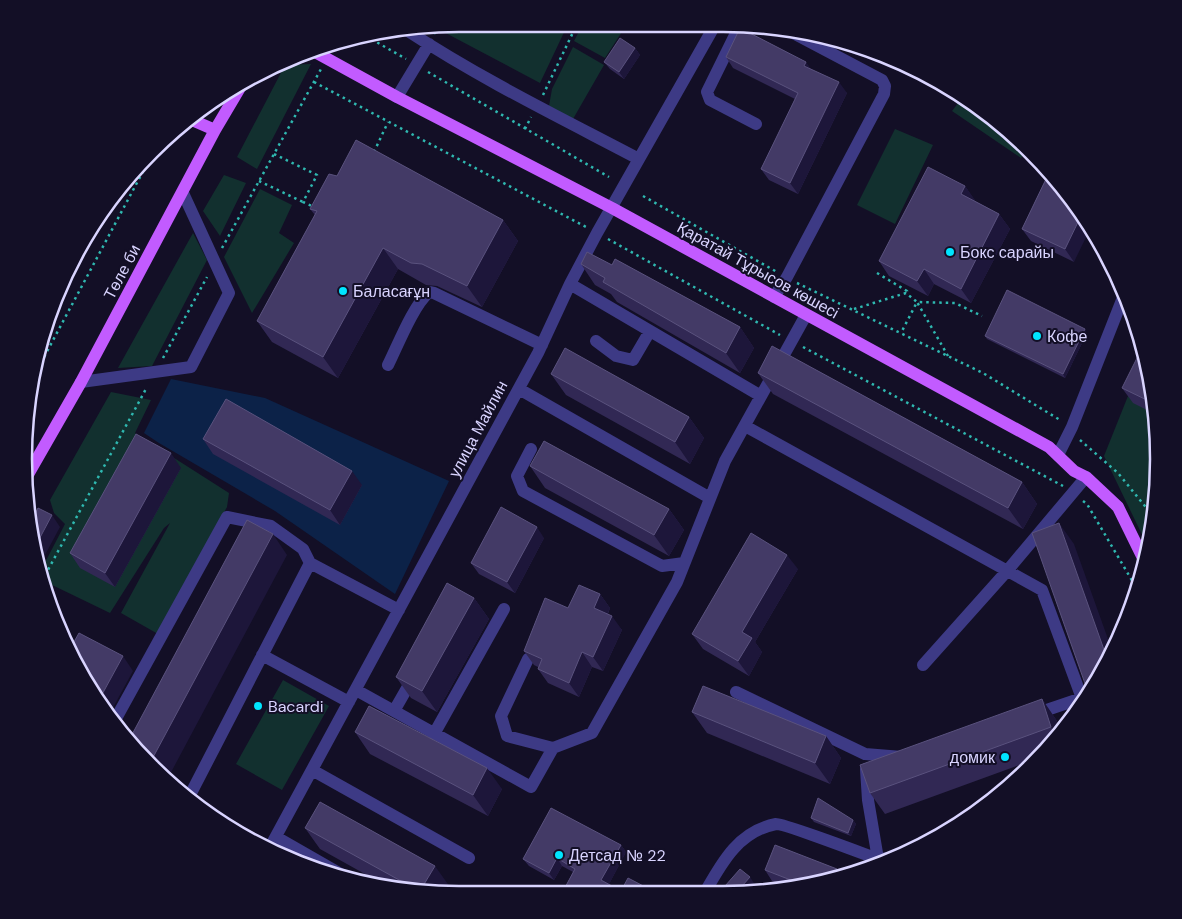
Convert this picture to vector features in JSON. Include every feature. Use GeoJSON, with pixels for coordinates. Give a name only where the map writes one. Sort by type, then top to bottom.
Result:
{"type":"FeatureCollection","features":[{"type":"Feature","properties":{"kind":"main road","name":"Қаратай Тұрысов көшесі"},"geometry":{"type":"LineString","coordinates":[[321,56],[612,208],[1049,447],[1074,471],[1086,477],[1118,508],[1139,551]]}},
{"type":"Feature","properties":{"kind":"main road","name":"Төле би"},"geometry":{"type":"LineString","coordinates":[[32,467],[81,382],[215,130],[235,97]]}},
{"type":"Feature","properties":{"kind":"main road"},"geometry":{"type":"LineString","coordinates":[[198,123],[215,130]]}},
{"type":"Feature","properties":{"kind":"street","name":"улица Майлин"},"geometry":{"type":"LineString","coordinates":[[273,843],[519,389],[597,233],[710,32]]}},
{"type":"Feature","properties":{"kind":"street"},"geometry":{"type":"LineString","coordinates":[[736,33],[707,92],[710,100],[756,124]]}},
{"type":"Feature","properties":{"kind":"street"},"geometry":{"type":"LineString","coordinates":[[414,35],[537,106],[639,159]]}},
{"type":"Feature","properties":{"kind":"street"},"geometry":{"type":"LineString","coordinates":[[774,297],[884,94],[882,80],[810,42]]}},
{"type":"Feature","properties":{"kind":"street"},"geometry":{"type":"LineString","coordinates":[[397,97],[417,66],[428,44]]}},
{"type":"Feature","properties":{"kind":"street"},"geometry":{"type":"LineString","coordinates":[[81,382],[191,367],[229,293],[183,193]]}},
{"type":"Feature","properties":{"kind":"street"},"geometry":{"type":"LineString","coordinates":[[570,284],[761,396]]}},
{"type":"Feature","properties":{"kind":"street"},"geometry":{"type":"LineString","coordinates":[[388,365],[416,309],[429,292],[434,292],[542,345]]}},
{"type":"Feature","properties":{"kind":"street"},"geometry":{"type":"LineString","coordinates":[[1058,455],[1072,427],[1120,304]]}},
{"type":"Feature","properties":{"kind":"street"},"geometry":{"type":"LineString","coordinates":[[528,659],[501,716],[506,736],[553,748],[592,733],[677,582],[725,461],[806,315]]}},
{"type":"Feature","properties":{"kind":"street"},"geometry":{"type":"LineString","coordinates":[[596,341],[616,356],[633,360],[650,331]]}},
{"type":"Feature","properties":{"kind":"street"},"geometry":{"type":"LineString","coordinates":[[519,389],[710,498]]}},
{"type":"Feature","properties":{"kind":"street"},"geometry":{"type":"LineString","coordinates":[[744,426],[1042,590],[1080,694]]}},
{"type":"Feature","properties":{"kind":"street"},"geometry":{"type":"LineString","coordinates":[[531,449],[517,476],[523,491],[662,566],[684,563]]}},
{"type":"Feature","properties":{"kind":"street"},"geometry":{"type":"LineString","coordinates":[[923,666],[1007,571],[1086,477]]}},
{"type":"Feature","properties":{"kind":"street"},"geometry":{"type":"LineString","coordinates":[[118,715],[227,517],[272,526],[304,548],[310,563],[399,610]]}},
{"type":"Feature","properties":{"kind":"street"},"geometry":{"type":"LineString","coordinates":[[192,792],[310,563]]}},
{"type":"Feature","properties":{"kind":"street"},"geometry":{"type":"LineString","coordinates":[[434,734],[504,609]]}},
{"type":"Feature","properties":{"kind":"street"},"geometry":{"type":"LineString","coordinates":[[262,655],[349,702]]}},
{"type":"Feature","properties":{"kind":"street"},"geometry":{"type":"LineString","coordinates":[[394,711],[420,665]]}},
{"type":"Feature","properties":{"kind":"street"},"geometry":{"type":"LineString","coordinates":[[356,690],[531,787],[553,748]]}},
{"type":"Feature","properties":{"kind":"street"},"geometry":{"type":"LineString","coordinates":[[736,692],[865,754],[907,758],[916,755]]}},
{"type":"Feature","properties":{"kind":"street"},"geometry":{"type":"LineString","coordinates":[[1018,720],[1074,703]]}},
{"type":"Feature","properties":{"kind":"street"},"geometry":{"type":"LineString","coordinates":[[865,754],[868,800],[876,858]]}},
{"type":"Feature","properties":{"kind":"street"},"geometry":{"type":"LineString","coordinates":[[312,770],[469,858]]}},
{"type":"Feature","properties":{"kind":"street"},"geometry":{"type":"LineString","coordinates":[[708,886],[722,861],[748,835],[777,824],[870,860]]}},
{"type":"Feature","properties":{"kind":"street"},"geometry":{"type":"LineString","coordinates":[[276,837],[324,865]]}},
{"type":"Feature","properties":{"kind":"path"},"geometry":{"type":"LineString","coordinates":[[548,86],[573,32]]}},
{"type":"Feature","properties":{"kind":"path"},"geometry":{"type":"LineString","coordinates":[[375,41],[609,177]]}},
{"type":"Feature","properties":{"kind":"path"},"geometry":{"type":"LineString","coordinates":[[47,571],[214,262],[327,59]]}},
{"type":"Feature","properties":{"kind":"path"},"geometry":{"type":"LineString","coordinates":[[314,82],[597,233],[786,338]]}},
{"type":"Feature","properties":{"kind":"path"},"geometry":{"type":"LineString","coordinates":[[373,154],[388,122]]}},
{"type":"Feature","properties":{"kind":"path"},"geometry":{"type":"LineString","coordinates":[[274,154],[317,175],[303,202]]}},
{"type":"Feature","properties":{"kind":"path"},"geometry":{"type":"LineString","coordinates":[[46,353],[141,175]]}},
{"type":"Feature","properties":{"kind":"path"},"geometry":{"type":"LineString","coordinates":[[259,181],[320,211]]}},
{"type":"Feature","properties":{"kind":"path"},"geometry":{"type":"LineString","coordinates":[[643,196],[786,277],[983,373],[1072,427],[1075,436],[1118,473],[1147,508]]}},
{"type":"Feature","properties":{"kind":"path"},"geometry":{"type":"LineString","coordinates":[[877,274],[907,291],[906,293],[917,302],[949,358]]}},
{"type":"Feature","properties":{"kind":"path"},"geometry":{"type":"LineString","coordinates":[[853,309],[906,293]]}},
{"type":"Feature","properties":{"kind":"path"},"geometry":{"type":"LineString","coordinates":[[917,302],[955,303],[982,316]]}},
{"type":"Feature","properties":{"kind":"path"},"geometry":{"type":"LineString","coordinates":[[901,333],[917,302]]}},
{"type":"Feature","properties":{"kind":"path"},"geometry":{"type":"LineString","coordinates":[[803,347],[1066,488]]}},
{"type":"Feature","properties":{"kind":"path"},"geometry":{"type":"LineString","coordinates":[[1080,498],[1088,504],[1132,581]]}},
{"type":"Feature","properties":{"kind":"green space"},"geometry":{"type":"Polygon","coordinates":[[[564,32],[540,83],[445,33],[564,32]]]}},
{"type":"Feature","properties":{"kind":"green space"},"geometry":{"type":"Polygon","coordinates":[[[579,32],[622,32],[605,58],[574,41],[579,32]]]}},
{"type":"Feature","properties":{"kind":"green space"},"geometry":{"type":"Polygon","coordinates":[[[573,47],[604,65],[573,119],[549,106],[552,89],[573,47]]]}},
{"type":"Feature","properties":{"kind":"green space"},"geometry":{"type":"Polygon","coordinates":[[[311,64],[257,169],[237,157],[281,72],[297,65],[311,64]]]}},
{"type":"Feature","properties":{"kind":"green space"},"geometry":{"type":"Polygon","coordinates":[[[958,103],[960,104],[1004,138],[1022,156],[1021,158],[952,111],[958,103]]]}},
{"type":"Feature","properties":{"kind":"green space"},"geometry":{"type":"Polygon","coordinates":[[[895,129],[933,145],[895,224],[857,205],[895,129]]]}},
{"type":"Feature","properties":{"kind":"green space"},"geometry":{"type":"Polygon","coordinates":[[[224,175],[246,183],[220,236],[203,211],[224,175]]]}},
{"type":"Feature","properties":{"kind":"green space"},"geometry":{"type":"Polygon","coordinates":[[[260,189],[292,205],[279,233],[294,243],[252,313],[224,257],[260,189]]]}},
{"type":"Feature","properties":{"kind":"green space"},"geometry":{"type":"Polygon","coordinates":[[[193,233],[207,260],[152,366],[118,368],[193,233]]]}},
{"type":"Feature","properties":{"kind":"green space"},"geometry":{"type":"Polygon","coordinates":[[[1139,368],[1146,404],[1150,460],[1149,487],[1142,535],[1104,456],[1139,368]]]}},
{"type":"Feature","properties":{"kind":"green space"},"geometry":{"type":"Polygon","coordinates":[[[111,392],[151,400],[135,433],[229,493],[227,507],[158,634],[121,613],[170,523],[164,528],[110,613],[51,585],[45,562],[65,524],[54,513],[50,500],[111,392]]]}},
{"type":"Feature","properties":{"kind":"green space"},"geometry":{"type":"Polygon","coordinates":[[[283,680],[329,706],[282,790],[236,764],[283,680]]]}},
{"type":"Feature","properties":{"kind":"water"},"geometry":{"type":"Polygon","coordinates":[[[171,379],[265,398],[449,481],[395,594],[275,511],[144,433],[171,379]]]}},
{"type":"Feature","properties":{"kind":"building"},"geometry":{"type":"Polygon","coordinates":[[[738,33],[750,33],[806,62],[804,66],[839,82],[790,183],[761,169],[798,93],[726,57],[738,33]]]}},
{"type":"Feature","properties":{"kind":"building"},"geometry":{"type":"Polygon","coordinates":[[[620,38],[635,48],[619,72],[604,62],[620,38]]]}},
{"type":"Feature","properties":{"kind":"building","name":"Баласағұн"},"geometry":{"type":"Polygon","coordinates":[[[356,140],[503,220],[467,286],[422,264],[411,263],[383,248],[323,357],[257,321],[317,211],[310,209],[329,174],[337,176],[356,140]]]}},
{"type":"Feature","properties":{"kind":"building","name":"Бокс сарайы"},"geometry":{"type":"Polygon","coordinates":[[[928,167],[965,186],[961,194],[999,214],[961,289],[924,269],[917,281],[879,261],[928,167]]]}},
{"type":"Feature","properties":{"kind":"building"},"geometry":{"type":"Polygon","coordinates":[[[1046,180],[1078,222],[1065,249],[1022,229],[1046,180]]]}},
{"type":"Feature","properties":{"kind":"building"},"geometry":{"type":"Polygon","coordinates":[[[587,252],[612,265],[615,259],[740,327],[726,353],[603,282],[605,278],[581,264],[587,252]]]}},
{"type":"Feature","properties":{"kind":"building","name":"Кофе"},"geometry":{"type":"Polygon","coordinates":[[[1007,290],[1085,329],[1063,374],[985,336],[1007,290]]]}},
{"type":"Feature","properties":{"kind":"building"},"geometry":{"type":"Polygon","coordinates":[[[772,346],[1022,482],[1008,508],[758,373],[772,346]]]}},
{"type":"Feature","properties":{"kind":"building"},"geometry":{"type":"Polygon","coordinates":[[[565,348],[689,417],[675,442],[551,374],[565,348]]]}},
{"type":"Feature","properties":{"kind":"building"},"geometry":{"type":"Polygon","coordinates":[[[1137,358],[1145,399],[1122,388],[1137,358]]]}},
{"type":"Feature","properties":{"kind":"building"},"geometry":{"type":"Polygon","coordinates":[[[226,399],[352,471],[330,510],[203,439],[226,399]]]}},
{"type":"Feature","properties":{"kind":"building"},"geometry":{"type":"Polygon","coordinates":[[[136,434],[171,453],[105,573],[70,553],[136,434]]]}},
{"type":"Feature","properties":{"kind":"building"},"geometry":{"type":"Polygon","coordinates":[[[544,441],[669,509],[654,535],[530,466],[544,441]]]}},
{"type":"Feature","properties":{"kind":"building"},"geometry":{"type":"Polygon","coordinates":[[[501,507],[537,527],[507,582],[471,563],[501,507]]]}},
{"type":"Feature","properties":{"kind":"building"},"geometry":{"type":"Polygon","coordinates":[[[38,508],[52,515],[40,538],[36,515],[38,508]]]}},
{"type":"Feature","properties":{"kind":"building"},"geometry":{"type":"Polygon","coordinates":[[[247,520],[273,534],[153,756],[132,734],[247,520]]]}},
{"type":"Feature","properties":{"kind":"building"},"geometry":{"type":"Polygon","coordinates":[[[1059,523],[1104,650],[1085,684],[1032,533],[1059,523]]]}},
{"type":"Feature","properties":{"kind":"building"},"geometry":{"type":"Polygon","coordinates":[[[751,533],[787,555],[742,632],[752,638],[738,661],[692,634],[751,533]]]}},
{"type":"Feature","properties":{"kind":"building"},"geometry":{"type":"Polygon","coordinates":[[[447,583],[474,598],[422,691],[396,677],[447,583]]]}},
{"type":"Feature","properties":{"kind":"building"},"geometry":{"type":"Polygon","coordinates":[[[579,585],[600,594],[594,608],[612,616],[593,657],[582,652],[569,683],[538,669],[542,659],[524,651],[545,598],[568,608],[579,585]]]}},
{"type":"Feature","properties":{"kind":"building"},"geometry":{"type":"Polygon","coordinates":[[[79,633],[123,656],[102,694],[90,673],[74,642],[79,633]]]}},
{"type":"Feature","properties":{"kind":"building"},"geometry":{"type":"Polygon","coordinates":[[[703,686],[826,736],[815,763],[692,712],[703,686]]]}},
{"type":"Feature","properties":{"kind":"building"},"geometry":{"type":"Polygon","coordinates":[[[1042,699],[1051,727],[870,793],[860,765],[1042,699]]]}},
{"type":"Feature","properties":{"kind":"building"},"geometry":{"type":"Polygon","coordinates":[[[369,706],[487,768],[473,795],[355,732],[369,706]]]}},
{"type":"Feature","properties":{"kind":"building"},"geometry":{"type":"Polygon","coordinates":[[[818,798],[853,820],[848,833],[811,818],[818,798]]]}},
{"type":"Feature","properties":{"kind":"building"},"geometry":{"type":"Polygon","coordinates":[[[320,802],[435,866],[424,885],[405,883],[305,828],[320,802]]]}},
{"type":"Feature","properties":{"kind":"building","name":"Детсад № 22"},"geometry":{"type":"Polygon","coordinates":[[[551,808],[621,845],[601,880],[612,886],[566,886],[575,869],[557,858],[549,873],[523,859],[551,808]]]}},
{"type":"Feature","properties":{"kind":"building"},"geometry":{"type":"Polygon","coordinates":[[[775,845],[837,869],[833,872],[792,880],[765,870],[775,845]]]}},
{"type":"Feature","properties":{"kind":"building"},"geometry":{"type":"Polygon","coordinates":[[[740,869],[750,877],[742,886],[725,886],[740,869]]]}},
{"type":"Feature","properties":{"kind":"building","name":"Детсад № 22"},"geometry":{"type":"Polygon","coordinates":[[[628,878],[643,886],[624,886],[628,878]]]}},
{"type":"Feature","properties":{"kind":"place","name":"Бокс сарайы"},"geometry":{"type":"Point","coordinates":[950,252]}},
{"type":"Feature","properties":{"kind":"place","name":"Баласағұн"},"geometry":{"type":"Point","coordinates":[343,291]}},
{"type":"Feature","properties":{"kind":"place","name":"Кофе"},"geometry":{"type":"Point","coordinates":[1037,336]}},
{"type":"Feature","properties":{"kind":"place","name":"Bacardi"},"geometry":{"type":"Point","coordinates":[258,706]}},
{"type":"Feature","properties":{"kind":"place","name":"домик"},"geometry":{"type":"Point","coordinates":[1005,757]}},
{"type":"Feature","properties":{"kind":"place","name":"Детсад № 22"},"geometry":{"type":"Point","coordinates":[559,855]}}]}
